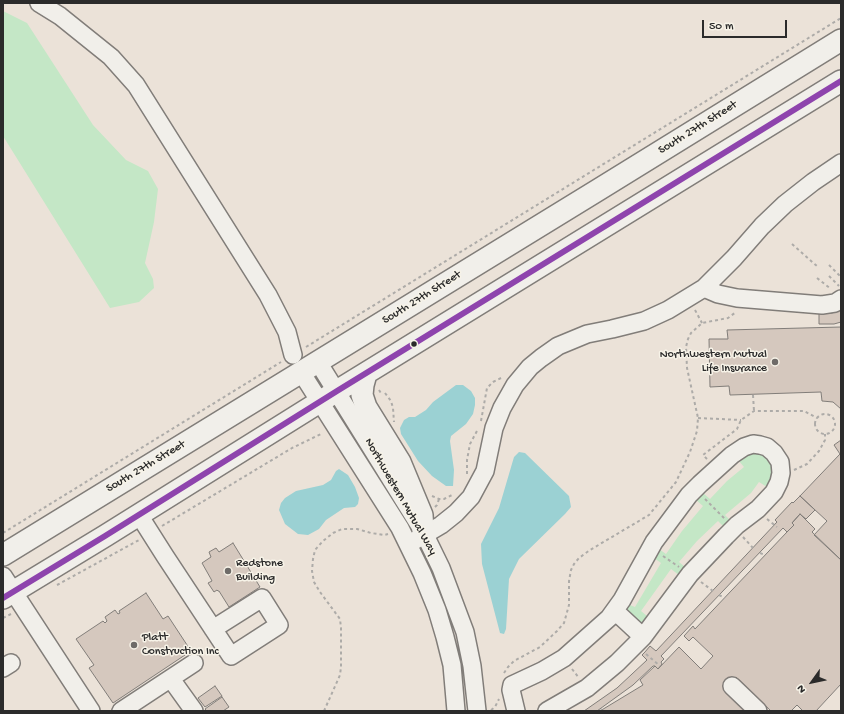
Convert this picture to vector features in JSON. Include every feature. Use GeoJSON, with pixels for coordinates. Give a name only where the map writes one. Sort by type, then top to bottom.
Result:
{"type":"FeatureCollection","features":[{"type":"Feature","properties":{"kind":"main road","name":"South 27th Street"},"geometry":{"type":"LineString","coordinates":[[3,555],[304,363],[841,40]]}},
{"type":"Feature","properties":{"kind":"main road"},"geometry":{"type":"LineString","coordinates":[[6,588],[139,515],[328,396],[841,81]]}},
{"type":"Feature","properties":{"kind":"main road"},"geometry":{"type":"LineString","coordinates":[[366,374],[362,395],[366,407],[400,462],[422,515],[419,537]]}},
{"type":"Feature","properties":{"kind":"street","name":"Northwestern Mutual Way"},"geometry":{"type":"LineString","coordinates":[[39,3],[60,16],[111,57],[136,85],[268,295],[304,363],[328,396],[419,537],[441,568],[465,632],[472,666],[477,711]]}},
{"type":"Feature","properties":{"kind":"street"},"geometry":{"type":"LineString","coordinates":[[419,537],[441,525],[456,513],[471,496],[485,471],[494,428],[502,408],[515,385],[530,367],[558,346],[587,334],[644,321],[668,310],[704,288],[734,258],[762,226],[785,204],[813,182],[841,163]]}},
{"type":"Feature","properties":{"kind":"street"},"geometry":{"type":"LineString","coordinates":[[704,288],[718,294],[737,298],[822,305],[835,304],[836,294]]}},
{"type":"Feature","properties":{"kind":"street"},"geometry":{"type":"LineString","coordinates":[[516,711],[511,690],[512,685],[542,671],[564,658],[615,612],[651,547],[680,507],[696,489],[732,455],[744,447],[753,444],[767,447],[774,453],[780,462],[781,473],[779,482],[774,492],[758,509],[726,536],[690,574],[644,644],[586,688],[547,711]]}},
{"type":"Feature","properties":{"kind":"street"},"geometry":{"type":"LineString","coordinates":[[139,515],[213,629]]}},
{"type":"Feature","properties":{"kind":"street","name":"Northwestern Mutual Way"},"geometry":{"type":"LineString","coordinates":[[419,537],[422,573],[435,604],[452,665],[456,711]]}},
{"type":"Feature","properties":{"kind":"street"},"geometry":{"type":"LineString","coordinates":[[6,588],[91,711]]}},
{"type":"Feature","properties":{"kind":"street"},"geometry":{"type":"LineString","coordinates":[[615,612],[644,644]]}},
{"type":"Feature","properties":{"kind":"street"},"geometry":{"type":"LineString","coordinates":[[121,711],[194,663]]}},
{"type":"Feature","properties":{"kind":"street"},"geometry":{"type":"LineString","coordinates":[[171,679],[194,711]]}},
{"type":"Feature","properties":{"kind":"street"},"geometry":{"type":"LineString","coordinates":[[732,686],[758,711]]}},
{"type":"Feature","properties":{"kind":"path"},"geometry":{"type":"LineString","coordinates":[[3,533],[304,363],[841,18]]}},
{"type":"Feature","properties":{"kind":"path"},"geometry":{"type":"LineString","coordinates":[[792,244],[818,267]]}},
{"type":"Feature","properties":{"kind":"path"},"geometry":{"type":"LineString","coordinates":[[829,265],[841,277]]}},
{"type":"Feature","properties":{"kind":"path"},"geometry":{"type":"LineString","coordinates":[[828,276],[841,288]]}},
{"type":"Feature","properties":{"kind":"path"},"geometry":{"type":"LineString","coordinates":[[817,278],[836,294]]}},
{"type":"Feature","properties":{"kind":"path"},"geometry":{"type":"LineString","coordinates":[[503,675],[514,661],[540,646],[564,623],[569,605],[569,581],[574,564],[580,558],[649,515],[676,482],[690,452],[697,431],[698,418],[687,368],[686,347],[690,333],[702,323],[733,316],[737,312],[737,305]]}},
{"type":"Feature","properties":{"kind":"path"},"geometry":{"type":"LineString","coordinates":[[692,306],[702,323]]}},
{"type":"Feature","properties":{"kind":"path"},"geometry":{"type":"LineString","coordinates":[[753,395],[754,411]]}},
{"type":"Feature","properties":{"kind":"path"},"geometry":{"type":"LineString","coordinates":[[703,455],[737,429],[741,420],[754,411],[804,410],[817,418]]}},
{"type":"Feature","properties":{"kind":"path"},"geometry":{"type":"LineString","coordinates":[[825,414],[828,415],[833,420],[834,426],[831,432],[825,434],[819,432],[816,427],[817,418],[825,414]]}},
{"type":"Feature","properties":{"kind":"path"},"geometry":{"type":"LineString","coordinates":[[698,418],[741,420]]}},
{"type":"Feature","properties":{"kind":"path"},"geometry":{"type":"LineString","coordinates":[[781,473],[798,469],[807,464],[819,451],[825,440],[825,434]]}},
{"type":"Feature","properties":{"kind":"path"},"geometry":{"type":"LineString","coordinates":[[696,489],[730,524]]}},
{"type":"Feature","properties":{"kind":"path"},"geometry":{"type":"LineString","coordinates":[[770,521],[777,527]]}},
{"type":"Feature","properties":{"kind":"path"},"geometry":{"type":"LineString","coordinates":[[324,711],[340,675],[341,628],[340,619],[314,582],[312,571],[315,550],[323,541],[342,530],[357,529],[384,535],[392,533]]}},
{"type":"Feature","properties":{"kind":"path"},"geometry":{"type":"LineString","coordinates":[[740,534],[753,548]]}},
{"type":"Feature","properties":{"kind":"path"},"geometry":{"type":"LineString","coordinates":[[651,547],[683,570]]}},
{"type":"Feature","properties":{"kind":"path"},"geometry":{"type":"LineString","coordinates":[[760,553],[765,555]]}},
{"type":"Feature","properties":{"kind":"path"},"geometry":{"type":"LineString","coordinates":[[700,581],[713,591]]}},
{"type":"Feature","properties":{"kind":"path"},"geometry":{"type":"LineString","coordinates":[[720,595],[725,598]]}},
{"type":"Feature","properties":{"kind":"path"},"geometry":{"type":"LineString","coordinates":[[644,644],[660,666]]}},
{"type":"Feature","properties":{"kind":"path"},"geometry":{"type":"LineString","coordinates":[[488,711],[495,707],[499,694]]}},
{"type":"Feature","properties":{"kind":"path"},"geometry":{"type":"LineString","coordinates":[[385,711],[390,711]]}},
{"type":"Feature","properties":{"kind":"green space"},"geometry":{"type":"Polygon","coordinates":[[[3,11],[27,23],[93,125],[126,160],[148,171],[158,189],[154,222],[145,263],[153,279],[154,288],[139,302],[110,308],[3,136],[3,11]]]}},
{"type":"Feature","properties":{"kind":"green space"},"geometry":{"type":"Polygon","coordinates":[[[755,451],[766,455],[773,464],[775,474],[767,487],[759,482],[751,493],[725,515],[731,521],[724,527],[718,521],[697,541],[679,562],[685,567],[679,575],[671,569],[641,611],[647,616],[648,619],[643,625],[639,625],[625,612],[627,604],[635,607],[661,563],[654,558],[659,549],[666,554],[682,531],[703,506],[696,500],[696,497],[703,493],[710,499],[727,481],[744,467],[738,460],[739,458],[755,451]]]}},
{"type":"Feature","properties":{"kind":"water"},"geometry":{"type":"Polygon","coordinates":[[[456,385],[463,385],[471,391],[475,398],[475,405],[473,414],[466,424],[451,436],[450,441],[454,470],[453,486],[446,486],[432,476],[418,461],[401,434],[400,428],[404,420],[409,417],[415,417],[426,410],[433,402],[456,385]]]}},
{"type":"Feature","properties":{"kind":"water"},"geometry":{"type":"Polygon","coordinates":[[[519,452],[525,453],[569,496],[571,507],[519,559],[509,579],[506,629],[504,634],[500,633],[482,564],[481,544],[499,508],[514,457],[519,452]]]}},
{"type":"Feature","properties":{"kind":"water"},"geometry":{"type":"Polygon","coordinates":[[[339,469],[348,475],[355,487],[359,498],[358,504],[355,507],[344,508],[326,520],[319,529],[308,535],[298,534],[285,524],[279,510],[281,503],[285,498],[296,491],[323,485],[331,480],[336,471],[339,469]]]}},
{"type":"Feature","properties":{"kind":"building"},"geometry":{"type":"Polygon","coordinates":[[[841,309],[841,322],[834,324],[819,324],[819,313],[832,313],[841,309]]]}},
{"type":"Feature","properties":{"kind":"building","name":"Northwestern Mutual Life Insurance"},"geometry":{"type":"Polygon","coordinates":[[[841,327],[841,409],[833,402],[822,401],[821,392],[730,395],[729,386],[710,387],[709,339],[728,339],[727,330],[841,327]]]}},
{"type":"Feature","properties":{"kind":"building"},"geometry":{"type":"Polygon","coordinates":[[[841,440],[841,560],[814,535],[827,521],[800,496],[840,454],[834,445],[841,440]]]}},
{"type":"Feature","properties":{"kind":"building"},"geometry":{"type":"Polygon","coordinates":[[[800,496],[815,510],[806,519],[800,514],[792,523],[794,525],[787,532],[783,528],[661,656],[664,659],[658,669],[653,666],[633,685],[597,711],[584,711],[617,688],[647,660],[642,655],[650,646],[656,651],[777,522],[775,520],[792,502],[793,503],[800,496]]]}},
{"type":"Feature","properties":{"kind":"building"},"geometry":{"type":"Polygon","coordinates":[[[800,514],[815,529],[812,532],[841,560],[841,684],[816,711],[803,711],[797,705],[791,711],[771,711],[736,677],[724,691],[745,711],[600,711],[643,685],[640,680],[655,666],[658,669],[679,647],[701,669],[713,656],[693,637],[689,641],[684,636],[693,626],[695,629],[794,525],[792,523],[800,514]]]}},
{"type":"Feature","properties":{"kind":"building","name":"Redstone Building"},"geometry":{"type":"Polygon","coordinates":[[[233,543],[260,587],[229,607],[219,591],[217,590],[214,592],[208,583],[212,581],[202,563],[211,557],[209,552],[216,548],[219,552],[233,543]]]}},
{"type":"Feature","properties":{"kind":"building","name":"Platt Construction Inc"},"geometry":{"type":"Polygon","coordinates":[[[146,593],[163,619],[168,616],[191,651],[113,703],[89,668],[94,665],[76,639],[103,621],[105,623],[107,621],[105,617],[115,610],[118,614],[120,613],[119,611],[146,593]]]}},
{"type":"Feature","properties":{"kind":"building"},"geometry":{"type":"Polygon","coordinates":[[[215,686],[222,696],[205,707],[198,698],[215,686]]]}},
{"type":"Feature","properties":{"kind":"building"},"geometry":{"type":"Polygon","coordinates":[[[222,697],[229,707],[223,711],[207,711],[205,709],[222,697]]]}},
{"type":"Feature","properties":{"kind":"transit line"},"geometry":{"type":"LineString","coordinates":[[3,598],[841,81]]}},
{"type":"Feature","properties":{"kind":"place","name":"Northwestern Mutual Life Insurance"},"geometry":{"type":"Point","coordinates":[775,362]}},
{"type":"Feature","properties":{"kind":"place","name":"Redstone Building"},"geometry":{"type":"Point","coordinates":[228,571]}},
{"type":"Feature","properties":{"kind":"place","name":"Platt Construction Inc"},"geometry":{"type":"Point","coordinates":[134,645]}}]}
